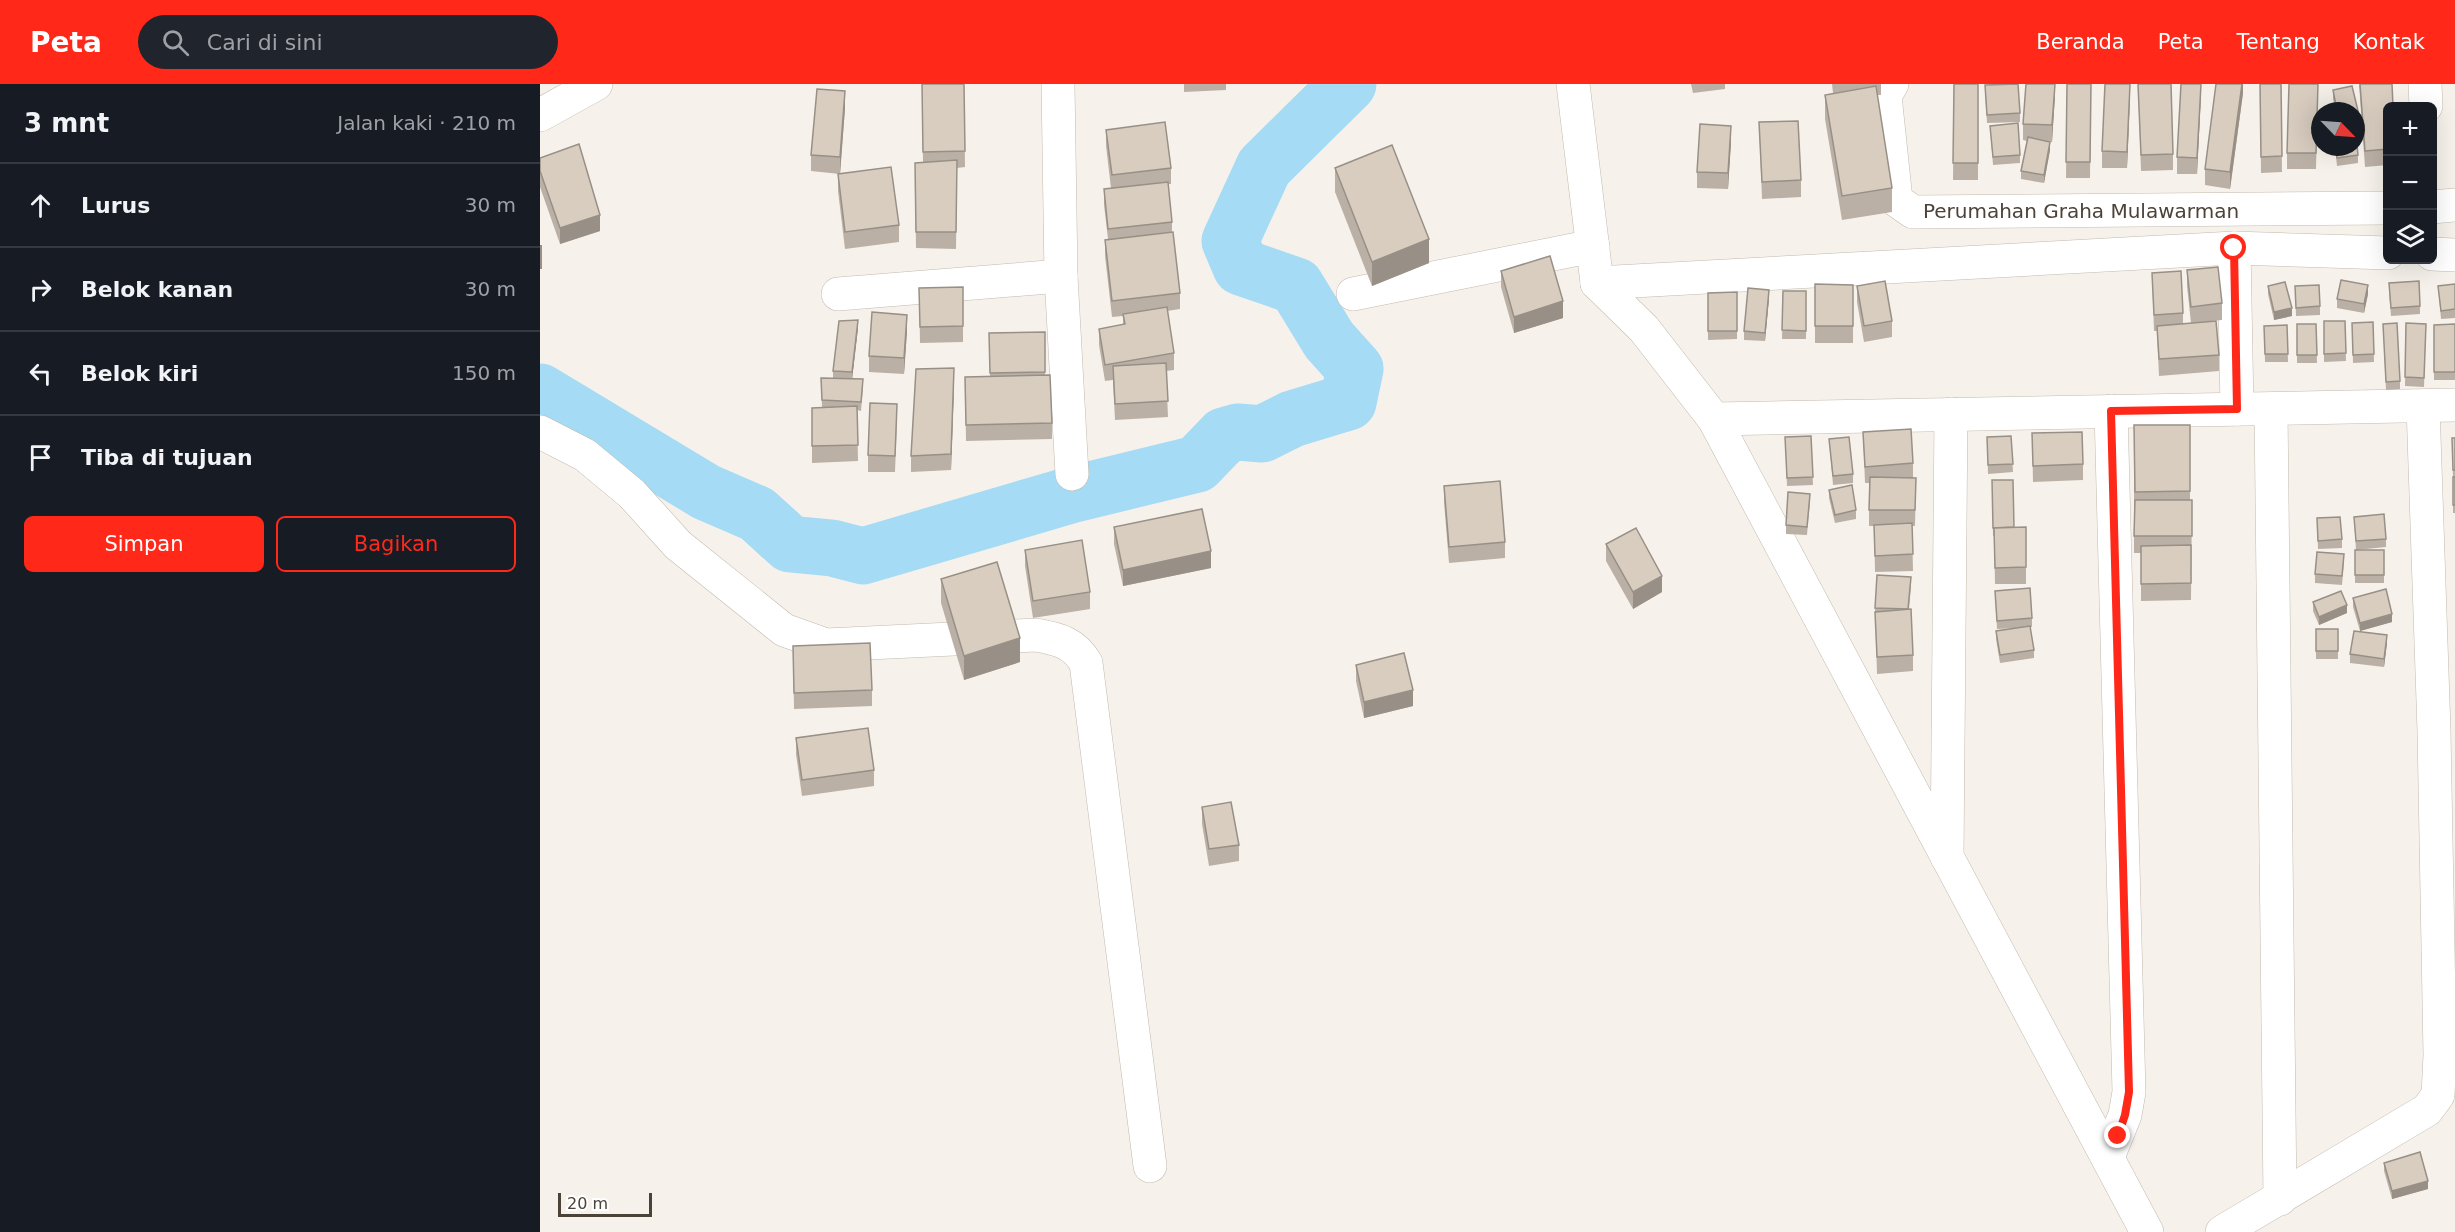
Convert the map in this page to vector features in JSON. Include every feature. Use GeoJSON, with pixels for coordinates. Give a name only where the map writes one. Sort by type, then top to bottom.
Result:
{"type":"FeatureCollection","features":[{"type":"Feature","properties":{"kind":"street"},"geometry":{"type":"LineString","coordinates":[[540,115],[596,84]]}},
{"type":"Feature","properties":{"kind":"street"},"geometry":{"type":"LineString","coordinates":[[1058,84],[1061,276],[1072,474]]}},
{"type":"Feature","properties":{"kind":"street"},"geometry":{"type":"LineString","coordinates":[[1573,84],[1598,283],[1644,329],[1714,419],[2147,1232]]}},
{"type":"Feature","properties":{"kind":"street","name":"Perumahan Graha Mulawarman"},"geometry":{"type":"LineString","coordinates":[[1892,84],[1885,96],[1896,200],[1913,212],[2383,208]]}},
{"type":"Feature","properties":{"kind":"street"},"geometry":{"type":"LineString","coordinates":[[2425,84],[2426,102]]}},
{"type":"Feature","properties":{"kind":"street"},"geometry":{"type":"LineString","coordinates":[[2437,207],[2455,205]]}},
{"type":"Feature","properties":{"kind":"street"},"geometry":{"type":"LineString","coordinates":[[1353,294],[1593,246]]}},
{"type":"Feature","properties":{"kind":"street"},"geometry":{"type":"LineString","coordinates":[[1598,283],[2234,248],[2383,253]]}},
{"type":"Feature","properties":{"kind":"street"},"geometry":{"type":"LineString","coordinates":[[2234,248],[2237,409]]}},
{"type":"Feature","properties":{"kind":"street"},"geometry":{"type":"LineString","coordinates":[[2437,254],[2455,255]]}},
{"type":"Feature","properties":{"kind":"street"},"geometry":{"type":"LineString","coordinates":[[838,294],[1061,276]]}},
{"type":"Feature","properties":{"kind":"street"},"geometry":{"type":"LineString","coordinates":[[1714,419],[2455,405]]}},
{"type":"Feature","properties":{"kind":"street"},"geometry":{"type":"LineString","coordinates":[[2222,1232],[2427,1110],[2438,1095],[2440,1055],[2434,743],[2423,406]]}},
{"type":"Feature","properties":{"kind":"street"},"geometry":{"type":"LineString","coordinates":[[2271,409],[2280,1199]]}},
{"type":"Feature","properties":{"kind":"street"},"geometry":{"type":"LineString","coordinates":[[2108,1157],[2125,1115],[2129,1092],[2111,411]]}},
{"type":"Feature","properties":{"kind":"street"},"geometry":{"type":"LineString","coordinates":[[1947,859],[1951,414]]}},
{"type":"Feature","properties":{"kind":"street"},"geometry":{"type":"LineString","coordinates":[[540,432],[585,455],[632,494],[678,545],[784,630],[826,645],[1036,635],[1056,638],[1077,648],[1086,663],[1149,1166]]}},
{"type":"Feature","properties":{"kind":"building"},"geometry":{"type":"Polygon","coordinates":[[[922,84],[964,84],[965,151],[923,152],[922,84]]]}},
{"type":"Feature","properties":{"kind":"building"},"geometry":{"type":"Polygon","coordinates":[[[1954,84],[1978,84],[1978,163],[1953,163],[1954,84]]]}},
{"type":"Feature","properties":{"kind":"building"},"geometry":{"type":"Polygon","coordinates":[[[2018,84],[2020,113],[1987,115],[1985,85],[2018,84]]]}},
{"type":"Feature","properties":{"kind":"building"},"geometry":{"type":"Polygon","coordinates":[[[2026,84],[2055,84],[2052,125],[2023,124],[2026,84]]]}},
{"type":"Feature","properties":{"kind":"building"},"geometry":{"type":"Polygon","coordinates":[[[2067,84],[2091,84],[2090,162],[2066,162],[2067,84]]]}},
{"type":"Feature","properties":{"kind":"building"},"geometry":{"type":"Polygon","coordinates":[[[2105,84],[2130,84],[2127,152],[2102,151],[2105,84]]]}},
{"type":"Feature","properties":{"kind":"building"},"geometry":{"type":"Polygon","coordinates":[[[2138,84],[2171,84],[2173,154],[2141,155],[2138,84]]]}},
{"type":"Feature","properties":{"kind":"building"},"geometry":{"type":"Polygon","coordinates":[[[2181,84],[2201,84],[2197,158],[2177,157],[2181,84]]]}},
{"type":"Feature","properties":{"kind":"building"},"geometry":{"type":"Polygon","coordinates":[[[2216,84],[2242,84],[2230,172],[2205,169],[2216,84]]]}},
{"type":"Feature","properties":{"kind":"building"},"geometry":{"type":"Polygon","coordinates":[[[2260,84],[2281,84],[2282,156],[2261,157],[2260,84]]]}},
{"type":"Feature","properties":{"kind":"building"},"geometry":{"type":"Polygon","coordinates":[[[2289,84],[2318,84],[2317,102],[2311,102],[2311,153],[2287,153],[2289,84]]]}},
{"type":"Feature","properties":{"kind":"building"},"geometry":{"type":"Polygon","coordinates":[[[2360,84],[2392,84],[2393,102],[2383,102],[2383,149],[2365,151],[2365,102],[2361,102],[2360,84]]]}},
{"type":"Feature","properties":{"kind":"building"},"geometry":{"type":"Polygon","coordinates":[[[1876,86],[1892,188],[1842,196],[1825,95],[1876,86]]]}},
{"type":"Feature","properties":{"kind":"building"},"geometry":{"type":"Polygon","coordinates":[[[2352,86],[2356,102],[2335,102],[2333,90],[2352,86]]]}},
{"type":"Feature","properties":{"kind":"building"},"geometry":{"type":"Polygon","coordinates":[[[817,89],[845,91],[840,157],[811,155],[817,89]]]}},
{"type":"Feature","properties":{"kind":"building"},"geometry":{"type":"Polygon","coordinates":[[[1798,121],[1801,180],[1762,182],[1759,122],[1798,121]]]}},
{"type":"Feature","properties":{"kind":"building"},"geometry":{"type":"Polygon","coordinates":[[[1165,122],[1171,168],[1112,175],[1106,130],[1165,122]]]}},
{"type":"Feature","properties":{"kind":"building"},"geometry":{"type":"Polygon","coordinates":[[[2018,123],[2020,155],[1993,157],[1990,126],[2018,123]]]}},
{"type":"Feature","properties":{"kind":"building"},"geometry":{"type":"Polygon","coordinates":[[[1700,124],[1731,126],[1728,173],[1697,172],[1700,124]]]}},
{"type":"Feature","properties":{"kind":"building"},"geometry":{"type":"Polygon","coordinates":[[[2028,137],[2050,142],[2044,175],[2021,171],[2028,137]]]}},
{"type":"Feature","properties":{"kind":"building"},"geometry":{"type":"Polygon","coordinates":[[[579,144],[600,215],[560,228],[540,171],[540,158],[579,144]]]}},
{"type":"Feature","properties":{"kind":"building"},"geometry":{"type":"Polygon","coordinates":[[[1392,145],[1429,239],[1372,262],[1335,168],[1392,145]]]}},
{"type":"Feature","properties":{"kind":"building"},"geometry":{"type":"Polygon","coordinates":[[[957,160],[956,232],[916,232],[915,163],[957,160]]]}},
{"type":"Feature","properties":{"kind":"building"},"geometry":{"type":"Polygon","coordinates":[[[891,167],[899,225],[845,232],[838,174],[891,167]]]}},
{"type":"Feature","properties":{"kind":"building"},"geometry":{"type":"Polygon","coordinates":[[[1168,182],[1172,222],[1108,229],[1104,189],[1168,182]]]}},
{"type":"Feature","properties":{"kind":"building"},"geometry":{"type":"Polygon","coordinates":[[[1173,232],[1180,293],[1112,301],[1105,240],[1173,232]]]}},
{"type":"Feature","properties":{"kind":"building"},"geometry":{"type":"Polygon","coordinates":[[[1550,256],[1563,301],[1514,317],[1501,271],[1550,256]]]}},
{"type":"Feature","properties":{"kind":"building"},"geometry":{"type":"Polygon","coordinates":[[[2218,267],[2222,303],[2191,307],[2187,270],[2218,267]]]}},
{"type":"Feature","properties":{"kind":"building"},"geometry":{"type":"Polygon","coordinates":[[[2181,271],[2183,313],[2154,315],[2152,273],[2181,271]]]}},
{"type":"Feature","properties":{"kind":"building"},"geometry":{"type":"Polygon","coordinates":[[[2341,280],[2368,285],[2364,304],[2337,299],[2341,280]]]}},
{"type":"Feature","properties":{"kind":"building"},"geometry":{"type":"Polygon","coordinates":[[[1885,281],[1892,321],[1864,326],[1857,286],[1885,281]]]}},
{"type":"Feature","properties":{"kind":"building"},"geometry":{"type":"Polygon","coordinates":[[[2419,281],[2420,306],[2391,308],[2389,283],[2419,281]]]}},
{"type":"Feature","properties":{"kind":"building"},"geometry":{"type":"Polygon","coordinates":[[[2285,282],[2292,308],[2274,312],[2268,286],[2285,282]]]}},
{"type":"Feature","properties":{"kind":"building"},"geometry":{"type":"Polygon","coordinates":[[[1815,284],[1853,285],[1853,326],[1815,326],[1815,284]]]}},
{"type":"Feature","properties":{"kind":"building"},"geometry":{"type":"Polygon","coordinates":[[[2455,284],[2455,309],[2441,311],[2438,286],[2455,284]]]}},
{"type":"Feature","properties":{"kind":"building"},"geometry":{"type":"Polygon","coordinates":[[[2319,285],[2320,306],[2296,308],[2295,286],[2319,285]]]}},
{"type":"Feature","properties":{"kind":"building"},"geometry":{"type":"Polygon","coordinates":[[[963,287],[963,326],[920,327],[919,288],[963,287]]]}},
{"type":"Feature","properties":{"kind":"building"},"geometry":{"type":"Polygon","coordinates":[[[1748,288],[1769,290],[1765,333],[1744,331],[1748,288]]]}},
{"type":"Feature","properties":{"kind":"building"},"geometry":{"type":"Polygon","coordinates":[[[1783,291],[1806,291],[1806,331],[1782,330],[1783,291]]]}},
{"type":"Feature","properties":{"kind":"building"},"geometry":{"type":"Polygon","coordinates":[[[1737,292],[1737,331],[1708,331],[1708,293],[1737,292]]]}},
{"type":"Feature","properties":{"kind":"building"},"geometry":{"type":"Polygon","coordinates":[[[1167,307],[1174,353],[1105,365],[1099,329],[1125,324],[1123,314],[1167,307]]]}},
{"type":"Feature","properties":{"kind":"building"},"geometry":{"type":"Polygon","coordinates":[[[872,312],[907,315],[904,358],[869,356],[872,312]]]}},
{"type":"Feature","properties":{"kind":"building"},"geometry":{"type":"Polygon","coordinates":[[[858,320],[852,372],[833,371],[839,321],[858,320]]]}},
{"type":"Feature","properties":{"kind":"building"},"geometry":{"type":"Polygon","coordinates":[[[2216,321],[2219,355],[2159,359],[2157,326],[2216,321]]]}},
{"type":"Feature","properties":{"kind":"building"},"geometry":{"type":"Polygon","coordinates":[[[2324,321],[2345,321],[2346,353],[2324,354],[2324,321]]]}},
{"type":"Feature","properties":{"kind":"building"},"geometry":{"type":"Polygon","coordinates":[[[2373,322],[2374,354],[2353,355],[2352,323],[2373,322]]]}},
{"type":"Feature","properties":{"kind":"building"},"geometry":{"type":"Polygon","coordinates":[[[2397,323],[2400,381],[2386,382],[2383,324],[2397,323]]]}},
{"type":"Feature","properties":{"kind":"building"},"geometry":{"type":"Polygon","coordinates":[[[2406,323],[2426,324],[2424,378],[2405,377],[2406,323]]]}},
{"type":"Feature","properties":{"kind":"building"},"geometry":{"type":"Polygon","coordinates":[[[2297,324],[2316,324],[2317,355],[2297,355],[2297,324]]]}},
{"type":"Feature","properties":{"kind":"building"},"geometry":{"type":"Polygon","coordinates":[[[2455,324],[2455,372],[2434,372],[2434,325],[2455,324]]]}},
{"type":"Feature","properties":{"kind":"building"},"geometry":{"type":"Polygon","coordinates":[[[2287,325],[2288,354],[2265,354],[2264,326],[2287,325]]]}},
{"type":"Feature","properties":{"kind":"building"},"geometry":{"type":"Polygon","coordinates":[[[1045,332],[1045,372],[990,373],[989,333],[1045,332]]]}},
{"type":"Feature","properties":{"kind":"building"},"geometry":{"type":"Polygon","coordinates":[[[1166,363],[1168,401],[1115,404],[1113,366],[1166,363]]]}},
{"type":"Feature","properties":{"kind":"building"},"geometry":{"type":"Polygon","coordinates":[[[954,368],[951,454],[911,456],[916,369],[954,368]]]}},
{"type":"Feature","properties":{"kind":"building"},"geometry":{"type":"Polygon","coordinates":[[[1050,375],[1052,423],[966,425],[965,377],[1050,375]]]}},
{"type":"Feature","properties":{"kind":"building"},"geometry":{"type":"Polygon","coordinates":[[[821,378],[863,379],[861,402],[822,400],[821,378]]]}},
{"type":"Feature","properties":{"kind":"building"},"geometry":{"type":"Polygon","coordinates":[[[870,403],[897,404],[895,456],[868,455],[870,403]]]}},
{"type":"Feature","properties":{"kind":"building"},"geometry":{"type":"Polygon","coordinates":[[[857,406],[858,445],[812,446],[812,408],[857,406]]]}},
{"type":"Feature","properties":{"kind":"building"},"geometry":{"type":"Polygon","coordinates":[[[2134,425],[2190,425],[2190,491],[2135,492],[2134,425]]]}},
{"type":"Feature","properties":{"kind":"building"},"geometry":{"type":"Polygon","coordinates":[[[1911,429],[1913,463],[1865,467],[1863,432],[1911,429]]]}},
{"type":"Feature","properties":{"kind":"building"},"geometry":{"type":"Polygon","coordinates":[[[2082,432],[2083,464],[2033,466],[2032,433],[2082,432]]]}},
{"type":"Feature","properties":{"kind":"building"},"geometry":{"type":"Polygon","coordinates":[[[1811,436],[1813,477],[1787,478],[1785,437],[1811,436]]]}},
{"type":"Feature","properties":{"kind":"building"},"geometry":{"type":"Polygon","coordinates":[[[2011,436],[2013,464],[1988,465],[1987,437],[2011,436]]]}},
{"type":"Feature","properties":{"kind":"building"},"geometry":{"type":"Polygon","coordinates":[[[1849,437],[1853,474],[1833,476],[1829,439],[1849,437]]]}},
{"type":"Feature","properties":{"kind":"building"},"geometry":{"type":"Polygon","coordinates":[[[2452,438],[2455,438],[2455,470],[2453,470],[2452,438]]]}},
{"type":"Feature","properties":{"kind":"building"},"geometry":{"type":"Polygon","coordinates":[[[1870,477],[1916,478],[1915,510],[1869,510],[1870,477]]]}},
{"type":"Feature","properties":{"kind":"building"},"geometry":{"type":"Polygon","coordinates":[[[2453,477],[2455,477],[2455,505],[2453,505],[2453,477]]]}},
{"type":"Feature","properties":{"kind":"building"},"geometry":{"type":"Polygon","coordinates":[[[1992,480],[2013,480],[2014,527],[1993,528],[1992,480]]]}},
{"type":"Feature","properties":{"kind":"building"},"geometry":{"type":"Polygon","coordinates":[[[1500,481],[1505,542],[1449,547],[1444,486],[1500,481]]]}},
{"type":"Feature","properties":{"kind":"building"},"geometry":{"type":"Polygon","coordinates":[[[1852,485],[1856,510],[1835,515],[1829,490],[1852,485]]]}},
{"type":"Feature","properties":{"kind":"building"},"geometry":{"type":"Polygon","coordinates":[[[1788,492],[1810,494],[1807,527],[1786,525],[1788,492]]]}},
{"type":"Feature","properties":{"kind":"building"},"geometry":{"type":"Polygon","coordinates":[[[2135,500],[2192,500],[2192,536],[2134,536],[2135,500]]]}},
{"type":"Feature","properties":{"kind":"building"},"geometry":{"type":"Polygon","coordinates":[[[1202,509],[1211,551],[1123,570],[1114,527],[1202,509]]]}},
{"type":"Feature","properties":{"kind":"building"},"geometry":{"type":"Polygon","coordinates":[[[2384,514],[2386,539],[2356,541],[2354,517],[2384,514]]]}},
{"type":"Feature","properties":{"kind":"building"},"geometry":{"type":"Polygon","coordinates":[[[2340,517],[2342,539],[2318,541],[2317,518],[2340,517]]]}},
{"type":"Feature","properties":{"kind":"building"},"geometry":{"type":"Polygon","coordinates":[[[1912,523],[1913,554],[1875,556],[1874,525],[1912,523]]]}},
{"type":"Feature","properties":{"kind":"building"},"geometry":{"type":"Polygon","coordinates":[[[2026,527],[2026,567],[1995,568],[1994,528],[2026,527]]]}},
{"type":"Feature","properties":{"kind":"building"},"geometry":{"type":"Polygon","coordinates":[[[1636,528],[1662,576],[1633,592],[1606,544],[1636,528]]]}},
{"type":"Feature","properties":{"kind":"building"},"geometry":{"type":"Polygon","coordinates":[[[1082,540],[1090,592],[1033,601],[1025,550],[1082,540]]]}},
{"type":"Feature","properties":{"kind":"building"},"geometry":{"type":"Polygon","coordinates":[[[2191,545],[2191,583],[2141,584],[2141,546],[2191,545]]]}},
{"type":"Feature","properties":{"kind":"building"},"geometry":{"type":"Polygon","coordinates":[[[2355,550],[2384,550],[2384,575],[2355,575],[2355,550]]]}},
{"type":"Feature","properties":{"kind":"building"},"geometry":{"type":"Polygon","coordinates":[[[2317,552],[2344,554],[2342,576],[2315,574],[2317,552]]]}},
{"type":"Feature","properties":{"kind":"building"},"geometry":{"type":"Polygon","coordinates":[[[997,562],[1020,638],[964,656],[941,579],[997,562]]]}},
{"type":"Feature","properties":{"kind":"building"},"geometry":{"type":"Polygon","coordinates":[[[1877,575],[1911,577],[1908,609],[1875,608],[1877,575]]]}},
{"type":"Feature","properties":{"kind":"building"},"geometry":{"type":"Polygon","coordinates":[[[2030,588],[2032,618],[1997,621],[1995,591],[2030,588]]]}},
{"type":"Feature","properties":{"kind":"building"},"geometry":{"type":"Polygon","coordinates":[[[2386,589],[2392,614],[2360,623],[2353,598],[2386,589]]]}},
{"type":"Feature","properties":{"kind":"building"},"geometry":{"type":"Polygon","coordinates":[[[2341,591],[2347,605],[2319,617],[2313,602],[2341,591]]]}},
{"type":"Feature","properties":{"kind":"building"},"geometry":{"type":"Polygon","coordinates":[[[1911,609],[1913,655],[1877,657],[1875,612],[1911,609]]]}},
{"type":"Feature","properties":{"kind":"building"},"geometry":{"type":"Polygon","coordinates":[[[2030,626],[2034,650],[2000,655],[1996,631],[2030,626]]]}},
{"type":"Feature","properties":{"kind":"building"},"geometry":{"type":"Polygon","coordinates":[[[2316,629],[2338,629],[2338,651],[2316,651],[2316,629]]]}},
{"type":"Feature","properties":{"kind":"building"},"geometry":{"type":"Polygon","coordinates":[[[2354,631],[2387,635],[2384,659],[2350,654],[2354,631]]]}},
{"type":"Feature","properties":{"kind":"building"},"geometry":{"type":"Polygon","coordinates":[[[870,643],[872,690],[794,693],[793,646],[870,643]]]}},
{"type":"Feature","properties":{"kind":"building"},"geometry":{"type":"Polygon","coordinates":[[[1404,653],[1413,690],[1364,702],[1356,665],[1404,653]]]}},
{"type":"Feature","properties":{"kind":"building"},"geometry":{"type":"Polygon","coordinates":[[[868,728],[874,770],[802,780],[796,738],[868,728]]]}},
{"type":"Feature","properties":{"kind":"building"},"geometry":{"type":"Polygon","coordinates":[[[1231,802],[1239,845],[1209,849],[1202,807],[1231,802]]]}},
{"type":"Feature","properties":{"kind":"building"},"geometry":{"type":"Polygon","coordinates":[[[2420,1152],[2428,1181],[2392,1191],[2384,1163],[2420,1152]]]}},
{"type":"Feature","properties":{"kind":"waterway"},"geometry":{"type":"LineString","coordinates":[[540,392],[706,492],[757,514],[790,544],[832,548],[863,556],[1074,494],[1197,464],[1224,436],[1238,432],[1262,434],[1292,419],[1348,402],[1355,369],[1329,340],[1296,286],[1241,267],[1230,241],[1264,167],[1348,84]]}},
{"type":"Feature","properties":{"kind":"route"},"geometry":{"type":"LineString","coordinates":[[2118,1136],[2129,1092],[2111,411],[2237,409],[2234,248]]}}]}
